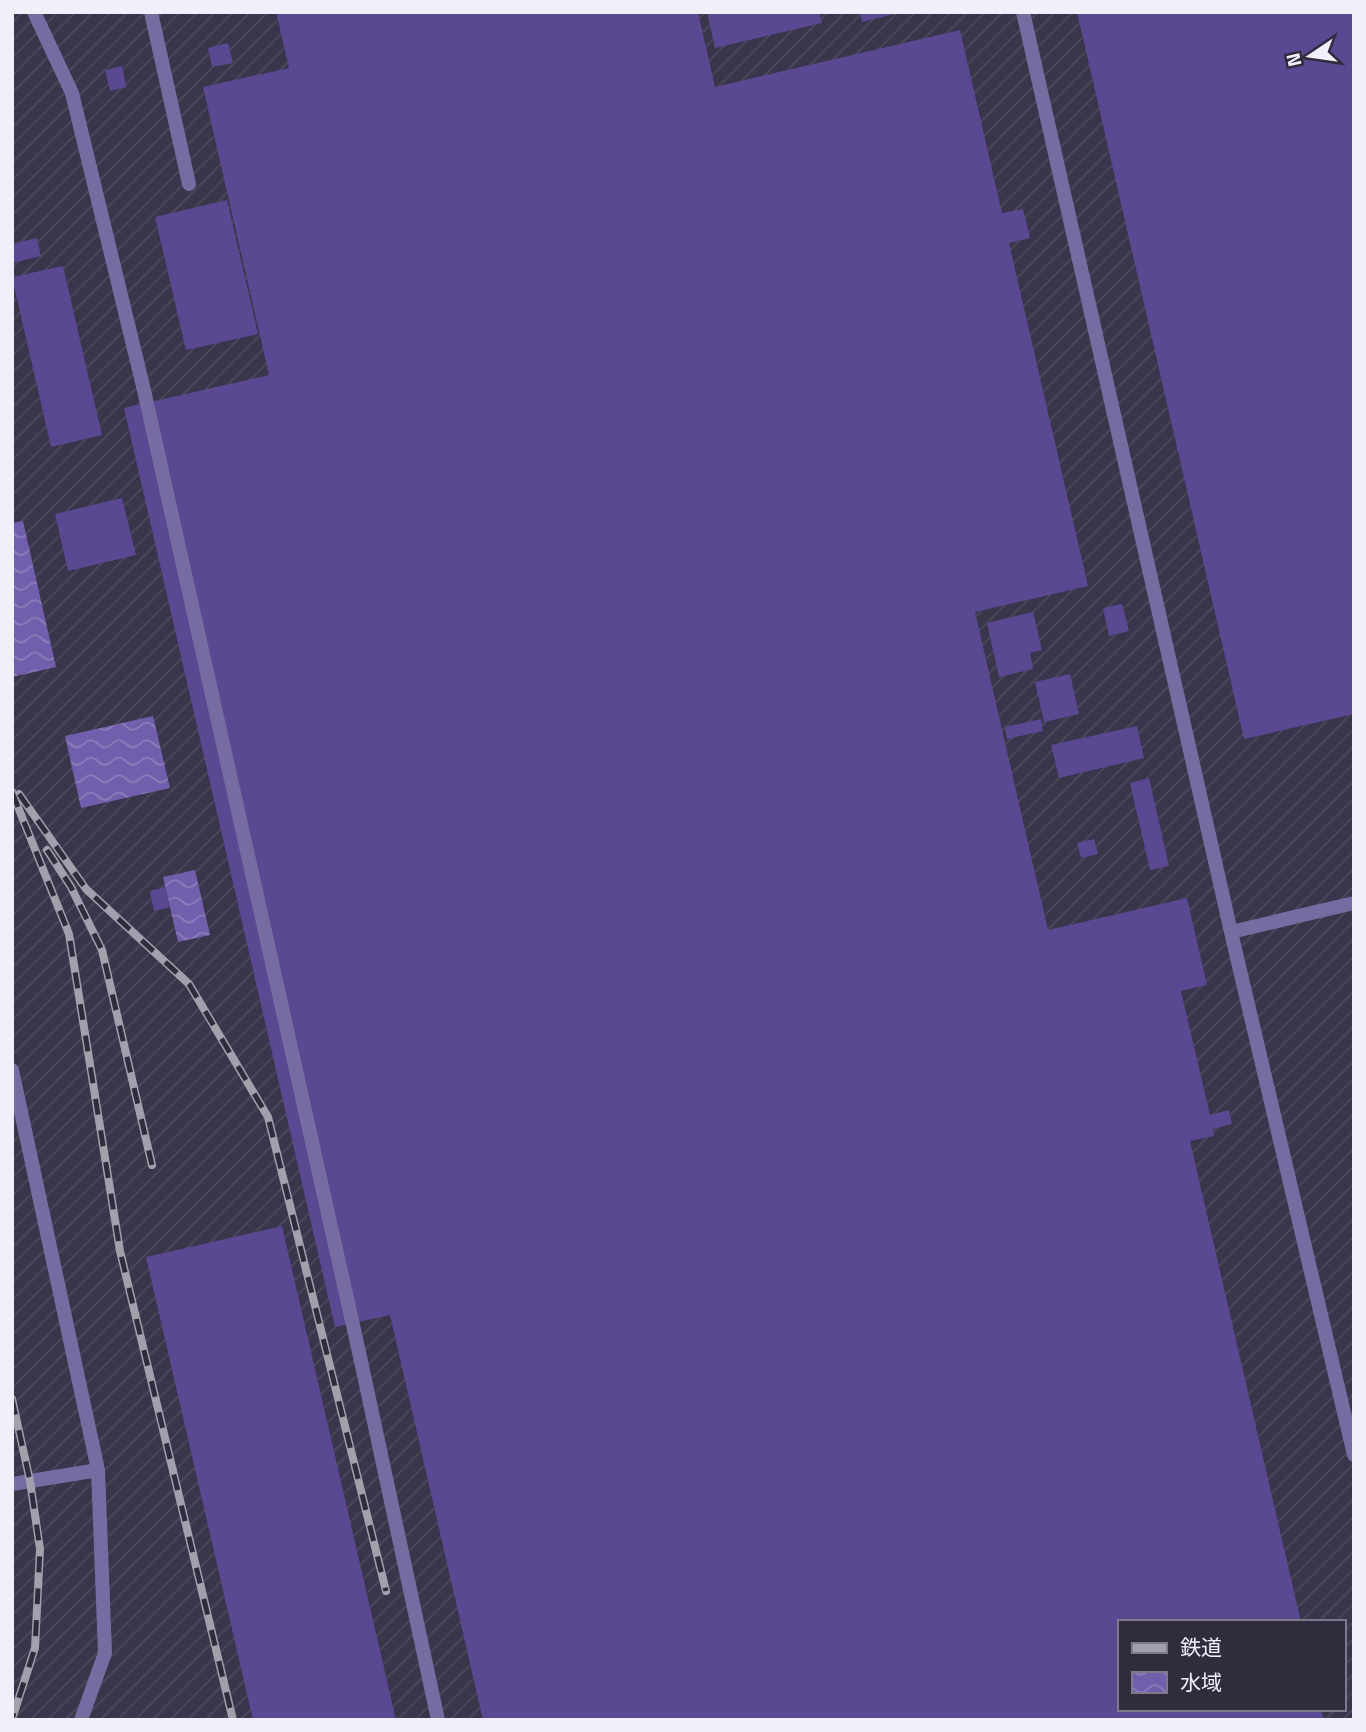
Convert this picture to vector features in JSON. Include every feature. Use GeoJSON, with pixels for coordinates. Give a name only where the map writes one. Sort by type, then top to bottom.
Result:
{"type":"FeatureCollection","features":[{"type":"Feature","properties":{"kind":"lane"},"geometry":{"type":"LineString","coordinates":[[34,12],[72,93],[136,359],[356,1339],[438,1720]]}},
{"type":"Feature","properties":{"kind":"lane"},"geometry":{"type":"LineString","coordinates":[[151,12],[189,184]]}},
{"type":"Feature","properties":{"kind":"lane"},"geometry":{"type":"LineString","coordinates":[[1023,12],[1231,932],[1354,1455]]}},
{"type":"Feature","properties":{"kind":"lane"},"geometry":{"type":"LineString","coordinates":[[1231,932],[1354,903]]}},
{"type":"Feature","properties":{"kind":"lane"},"geometry":{"type":"LineString","coordinates":[[12,1070],[98,1470],[105,1653],[81,1720]]}},
{"type":"Feature","properties":{"kind":"lane"},"geometry":{"type":"LineString","coordinates":[[12,1484],[98,1470]]}},
{"type":"Feature","properties":{"kind":"shaded area"},"geometry":{"type":"Polygon","coordinates":[[[12,12],[1354,12],[1354,1720],[12,1720],[12,12]]]}},
{"type":"Feature","properties":{"kind":"water"},"geometry":{"type":"Polygon","coordinates":[[[23,521],[56,667],[12,677],[12,523],[23,521]]]}},
{"type":"Feature","properties":{"kind":"water"},"geometry":{"type":"Polygon","coordinates":[[[153,716],[170,788],[81,808],[65,736],[153,716]]]}},
{"type":"Feature","properties":{"kind":"water"},"geometry":{"type":"Polygon","coordinates":[[[195,870],[210,935],[178,942],[163,877],[195,870]]]}},
{"type":"Feature","properties":{"kind":"building"},"geometry":{"type":"Polygon","coordinates":[[[276,12],[698,12],[715,87],[960,30],[1002,213],[1023,209],[1030,238],[1009,243],[1088,586],[975,612],[1048,930],[1187,898],[1207,985],[1181,991],[1210,1115],[1229,1110],[1232,1124],[1213,1129],[1214,1136],[1190,1141],[1301,1620],[1118,1620],[1118,1711],[1322,1711],[1324,1720],[483,1720],[390,1315],[335,1327],[124,408],[269,375],[203,87],[289,68],[276,12]]]}},
{"type":"Feature","properties":{"kind":"building"},"geometry":{"type":"Polygon","coordinates":[[[707,12],[819,12],[822,23],[715,48],[707,12]]]}},
{"type":"Feature","properties":{"kind":"building"},"geometry":{"type":"Polygon","coordinates":[[[860,12],[898,12],[898,13],[862,22],[860,12]]]}},
{"type":"Feature","properties":{"kind":"building"},"geometry":{"type":"Polygon","coordinates":[[[1077,12],[1354,12],[1354,714],[1244,739],[1077,12]]]}},
{"type":"Feature","properties":{"kind":"building"},"geometry":{"type":"Polygon","coordinates":[[[228,43],[233,63],[212,67],[208,48],[228,43]]]}},
{"type":"Feature","properties":{"kind":"building"},"geometry":{"type":"Polygon","coordinates":[[[122,66],[126,87],[110,91],[105,70],[122,66]]]}},
{"type":"Feature","properties":{"kind":"building"},"geometry":{"type":"Polygon","coordinates":[[[227,200],[258,334],[186,350],[155,217],[227,200]]]}},
{"type":"Feature","properties":{"kind":"building"},"geometry":{"type":"Polygon","coordinates":[[[37,238],[41,256],[12,263],[12,244],[37,238]]]}},
{"type":"Feature","properties":{"kind":"building"},"geometry":{"type":"Polygon","coordinates":[[[63,266],[102,435],[51,447],[12,277],[63,266]]]}},
{"type":"Feature","properties":{"kind":"building"},"geometry":{"type":"Polygon","coordinates":[[[122,498],[136,555],[68,571],[55,514],[122,498]]]}},
{"type":"Feature","properties":{"kind":"building"},"geometry":{"type":"Polygon","coordinates":[[[1122,604],[1129,631],[1109,636],[1103,608],[1122,604]]]}},
{"type":"Feature","properties":{"kind":"building"},"geometry":{"type":"Polygon","coordinates":[[[1033,612],[1042,650],[1030,653],[1033,669],[999,677],[987,623],[1033,612]]]}},
{"type":"Feature","properties":{"kind":"building"},"geometry":{"type":"Polygon","coordinates":[[[1070,674],[1079,714],[1044,722],[1035,682],[1070,674]]]}},
{"type":"Feature","properties":{"kind":"building"},"geometry":{"type":"Polygon","coordinates":[[[1041,719],[1043,731],[1007,739],[1005,727],[1041,719]]]}},
{"type":"Feature","properties":{"kind":"building"},"geometry":{"type":"Polygon","coordinates":[[[1137,726],[1144,758],[1059,778],[1051,745],[1137,726]]]}},
{"type":"Feature","properties":{"kind":"building"},"geometry":{"type":"Polygon","coordinates":[[[1149,778],[1169,866],[1150,870],[1130,783],[1149,778]]]}},
{"type":"Feature","properties":{"kind":"building"},"geometry":{"type":"Polygon","coordinates":[[[1094,839],[1098,854],[1081,858],[1077,843],[1094,839]]]}},
{"type":"Feature","properties":{"kind":"building"},"geometry":{"type":"Polygon","coordinates":[[[165,887],[170,907],[154,911],[150,891],[165,887]]]}},
{"type":"Feature","properties":{"kind":"building"},"geometry":{"type":"Polygon","coordinates":[[[282,1226],[396,1720],[253,1720],[146,1257],[282,1226]]]}},
{"type":"Feature","properties":{"kind":"railway"},"geometry":{"type":"LineString","coordinates":[[12,792],[69,934],[120,1251],[233,1720]]}},
{"type":"Feature","properties":{"kind":"railway"},"geometry":{"type":"LineString","coordinates":[[19,794],[86,889],[189,984],[268,1117],[386,1591]]}},
{"type":"Feature","properties":{"kind":"railway"},"geometry":{"type":"LineString","coordinates":[[47,850],[71,887],[102,950],[152,1165]]}},
{"type":"Feature","properties":{"kind":"railway"},"geometry":{"type":"LineString","coordinates":[[12,1399],[30,1481],[40,1549],[35,1648],[12,1719]]}}]}
